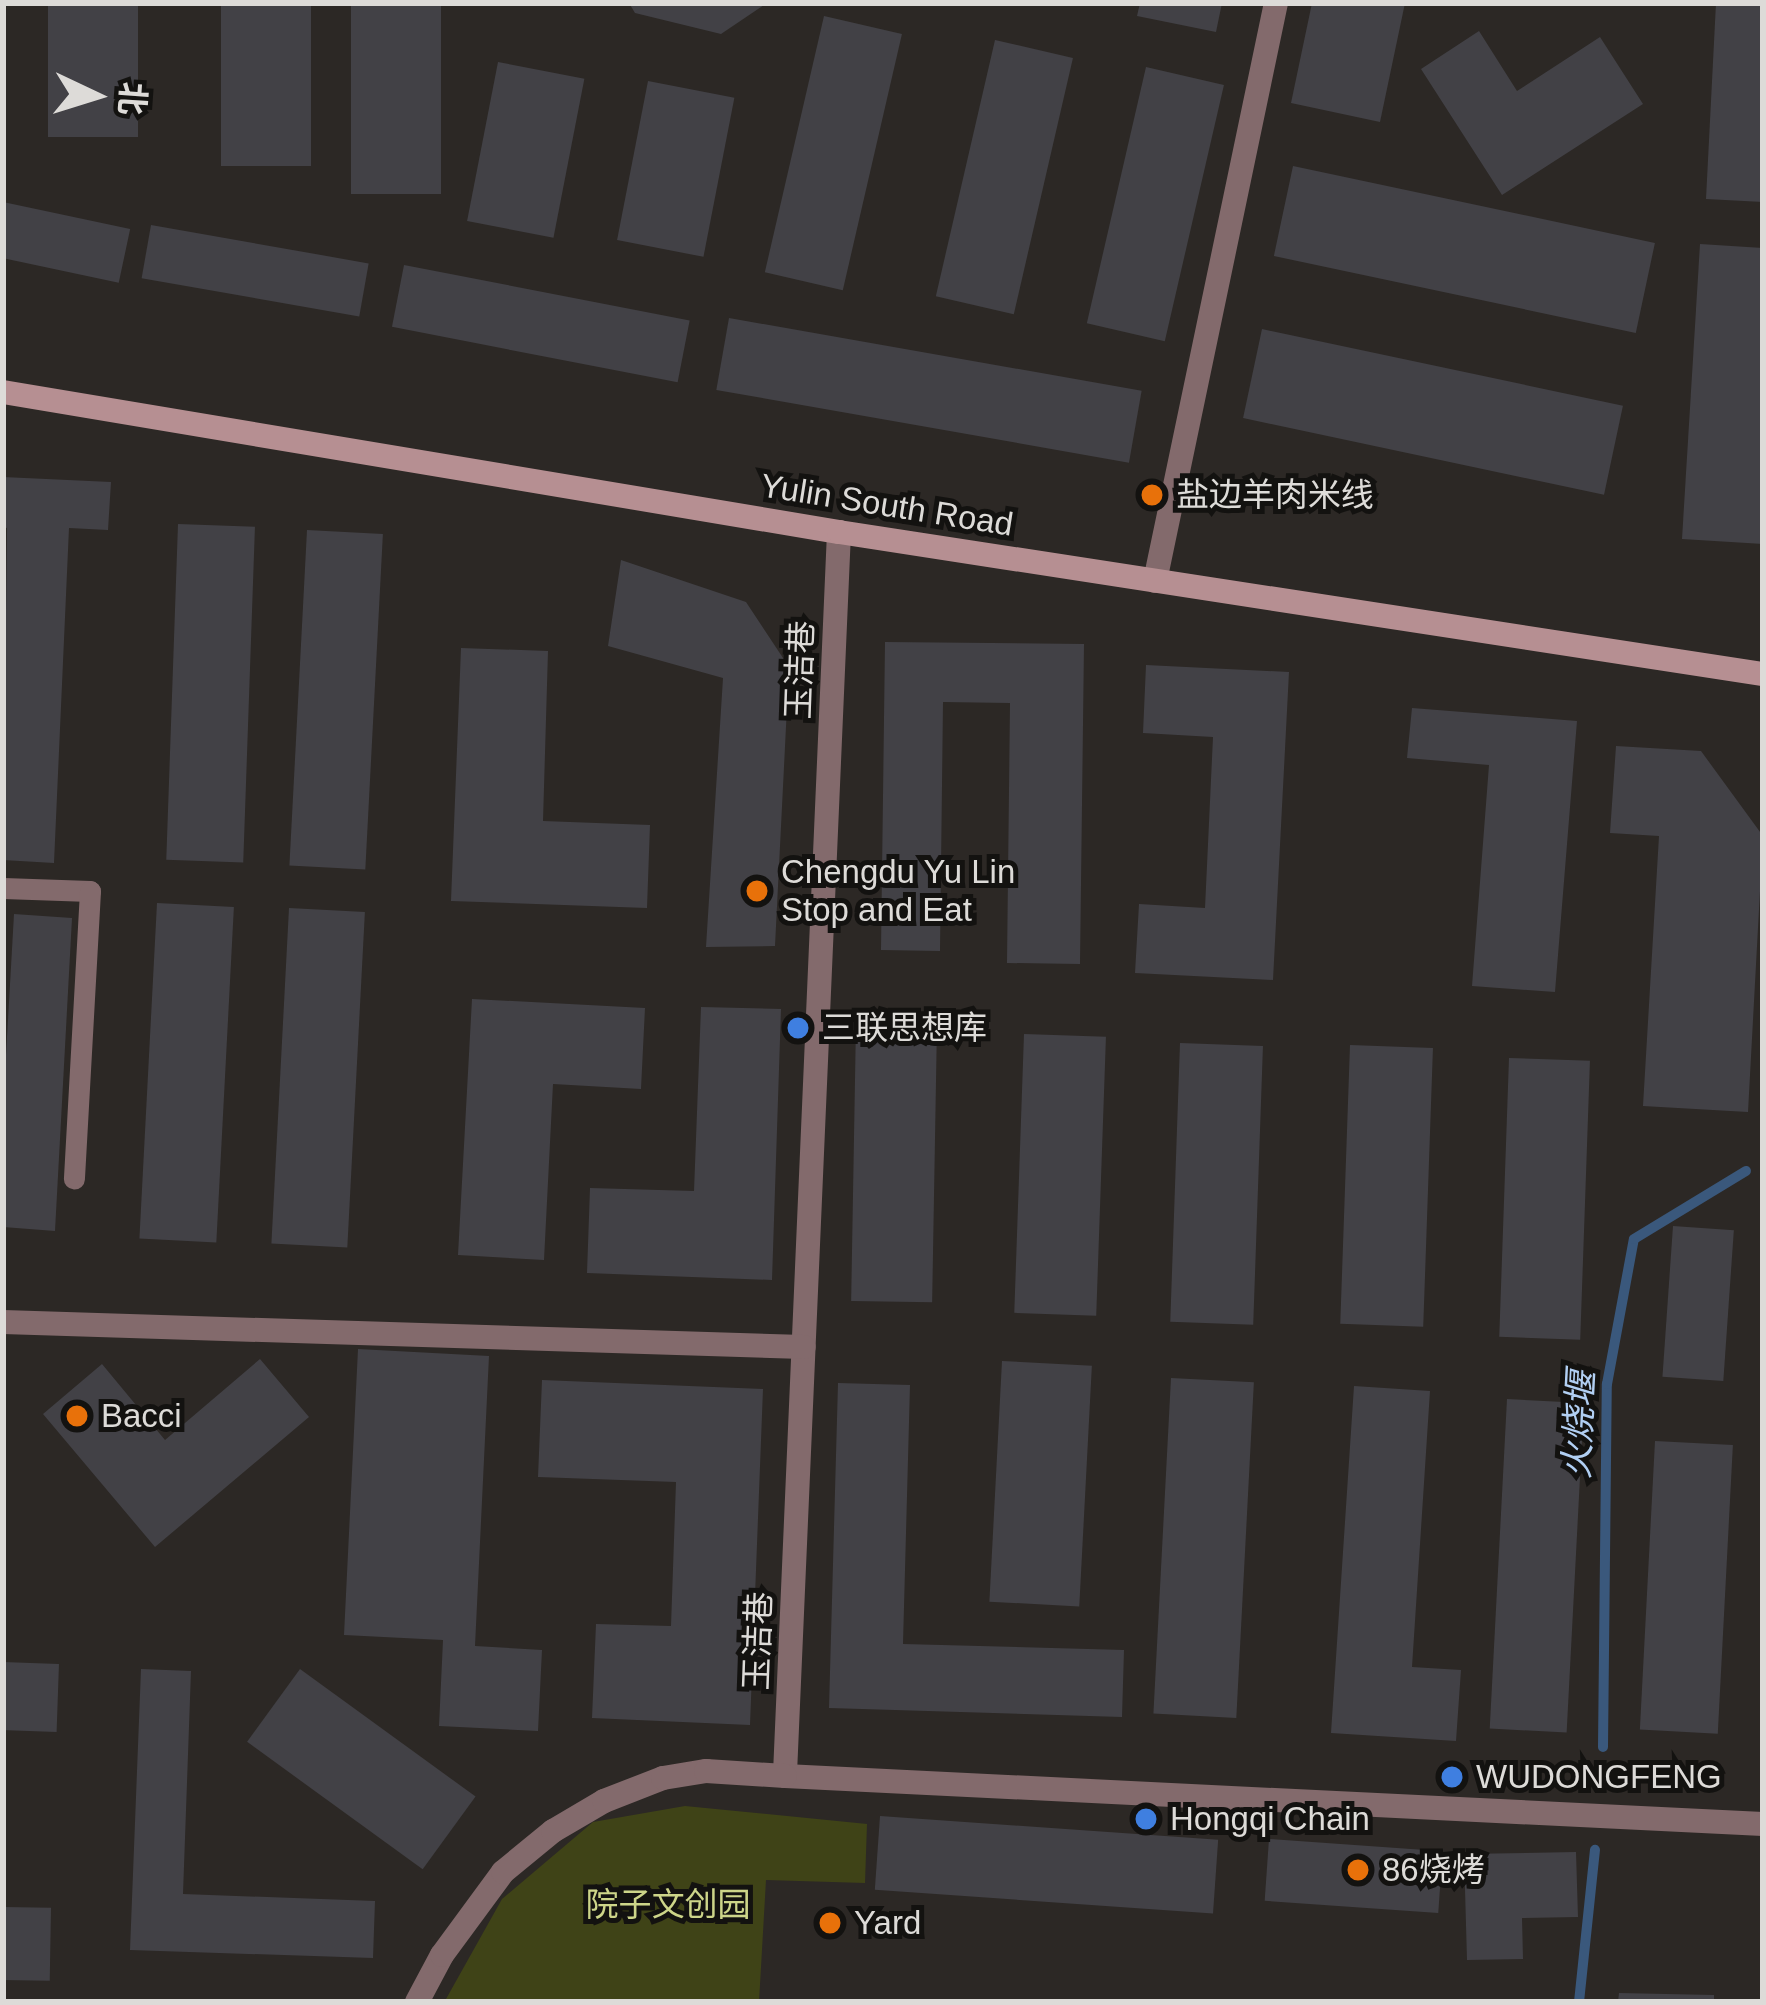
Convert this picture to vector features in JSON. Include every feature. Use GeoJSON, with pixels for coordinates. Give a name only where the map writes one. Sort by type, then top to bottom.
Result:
{"type":"FeatureCollection","features":[{"type":"Feature","properties":{"kind":"main road","name":"Yulin South Road"},"geometry":{"type":"LineString","coordinates":[[3,392],[839,532],[1763,674]]}},
{"type":"Feature","properties":{"kind":"street"},"geometry":{"type":"LineString","coordinates":[[1155,581],[1276,3]]}},
{"type":"Feature","properties":{"kind":"street","name":"玉洁巷"},"geometry":{"type":"LineString","coordinates":[[785,1776],[839,532]]}},
{"type":"Feature","properties":{"kind":"street"},"geometry":{"type":"LineString","coordinates":[[3,1322],[804,1348]]}},
{"type":"Feature","properties":{"kind":"street"},"geometry":{"type":"LineString","coordinates":[[417,2002],[442,1955],[503,1873],[553,1832],[604,1802],[663,1778],[706,1771],[1763,1824]]}},
{"type":"Feature","properties":{"kind":"lane"},"geometry":{"type":"LineString","coordinates":[[3,888],[90,891],[74,1178]]}},
{"type":"Feature","properties":{"kind":"green space","name":"院子文创园"},"geometry":{"type":"Polygon","coordinates":[[[685,1806],[867,1824],[865,1883],[766,1880],[759,2002],[446,1999],[502,1899],[593,1822],[685,1806]]]}},
{"type":"Feature","properties":{"kind":"building"},"geometry":{"type":"Polygon","coordinates":[[[48,3],[138,3],[138,137],[48,137],[48,3]]]}},
{"type":"Feature","properties":{"kind":"building"},"geometry":{"type":"Polygon","coordinates":[[[221,3],[311,3],[311,166],[221,166],[221,3]]]}},
{"type":"Feature","properties":{"kind":"building"},"geometry":{"type":"Polygon","coordinates":[[[351,3],[441,3],[441,194],[351,194],[351,3]]]}},
{"type":"Feature","properties":{"kind":"building"},"geometry":{"type":"Polygon","coordinates":[[[629,3],[767,3],[721,34],[635,13],[629,3]]]}},
{"type":"Feature","properties":{"kind":"building"},"geometry":{"type":"Polygon","coordinates":[[[1140,3],[1222,3],[1216,32],[1137,16],[1140,3]]]}},
{"type":"Feature","properties":{"kind":"building"},"geometry":{"type":"Polygon","coordinates":[[[1312,3],[1405,3],[1380,122],[1291,103],[1312,3]]]}},
{"type":"Feature","properties":{"kind":"building"},"geometry":{"type":"Polygon","coordinates":[[[1716,3],[1763,3],[1763,202],[1706,199],[1716,3]]]}},
{"type":"Feature","properties":{"kind":"building"},"geometry":{"type":"Polygon","coordinates":[[[824,16],[902,34],[843,290],[765,272],[824,16]]]}},
{"type":"Feature","properties":{"kind":"building"},"geometry":{"type":"Polygon","coordinates":[[[1479,31],[1517,91],[1600,37],[1643,104],[1502,195],[1421,69],[1479,31]]]}},
{"type":"Feature","properties":{"kind":"building"},"geometry":{"type":"Polygon","coordinates":[[[995,40],[1073,58],[1014,314],[936,296],[995,40]]]}},
{"type":"Feature","properties":{"kind":"building"},"geometry":{"type":"Polygon","coordinates":[[[498,62],[584,79],[553,238],[467,221],[498,62]]]}},
{"type":"Feature","properties":{"kind":"building"},"geometry":{"type":"Polygon","coordinates":[[[1146,67],[1224,85],[1165,341],[1087,323],[1146,67]]]}},
{"type":"Feature","properties":{"kind":"building"},"geometry":{"type":"Polygon","coordinates":[[[648,81],[734,98],[703,257],[617,240],[648,81]]]}},
{"type":"Feature","properties":{"kind":"building"},"geometry":{"type":"Polygon","coordinates":[[[1293,166],[1655,243],[1636,333],[1274,256],[1293,166]]]}},
{"type":"Feature","properties":{"kind":"building"},"geometry":{"type":"Polygon","coordinates":[[[3,202],[130,229],[119,283],[3,258],[3,202]]]}},
{"type":"Feature","properties":{"kind":"building"},"geometry":{"type":"Polygon","coordinates":[[[151,225],[369,263],[359,317],[142,278],[151,225]]]}},
{"type":"Feature","properties":{"kind":"building"},"geometry":{"type":"Polygon","coordinates":[[[1700,244],[1763,248],[1763,544],[1682,539],[1700,244]]]}},
{"type":"Feature","properties":{"kind":"building"},"geometry":{"type":"Polygon","coordinates":[[[404,265],[690,321],[678,382],[392,327],[404,265]]]}},
{"type":"Feature","properties":{"kind":"building"},"geometry":{"type":"Polygon","coordinates":[[[729,318],[1142,391],[1129,463],[716,390],[729,318]]]}},
{"type":"Feature","properties":{"kind":"building"},"geometry":{"type":"Polygon","coordinates":[[[1262,329],[1623,406],[1604,495],[1243,418],[1262,329]]]}},
{"type":"Feature","properties":{"kind":"building"},"geometry":{"type":"Polygon","coordinates":[[[3,477],[111,482],[108,530],[69,528],[54,863],[3,860],[7,528],[3,527],[3,477]]]}},
{"type":"Feature","properties":{"kind":"building"},"geometry":{"type":"Polygon","coordinates":[[[178,524],[255,527],[243,862],[166,860],[178,524]]]}},
{"type":"Feature","properties":{"kind":"building"},"geometry":{"type":"Polygon","coordinates":[[[307,530],[383,534],[365,870],[289,866],[307,530]]]}},
{"type":"Feature","properties":{"kind":"building"},"geometry":{"type":"Polygon","coordinates":[[[621,560],[746,602],[789,667],[775,946],[706,947],[723,678],[608,646],[621,560]]]}},
{"type":"Feature","properties":{"kind":"building"},"geometry":{"type":"Polygon","coordinates":[[[885,642],[1084,644],[1080,964],[1007,963],[1010,703],[943,702],[940,951],[881,950],[885,642]]]}},
{"type":"Feature","properties":{"kind":"building"},"geometry":{"type":"Polygon","coordinates":[[[461,648],[548,651],[543,821],[650,825],[647,908],[451,901],[461,648]]]}},
{"type":"Feature","properties":{"kind":"building"},"geometry":{"type":"Polygon","coordinates":[[[1146,665],[1289,672],[1273,980],[1135,973],[1139,904],[1205,908],[1213,737],[1143,733],[1146,665]]]}},
{"type":"Feature","properties":{"kind":"building"},"geometry":{"type":"Polygon","coordinates":[[[1412,708],[1577,721],[1555,992],[1472,986],[1489,765],[1407,758],[1412,708]]]}},
{"type":"Feature","properties":{"kind":"building"},"geometry":{"type":"Polygon","coordinates":[[[1616,746],[1701,751],[1763,836],[1748,1112],[1643,1106],[1659,836],[1610,833],[1616,746]]]}},
{"type":"Feature","properties":{"kind":"building"},"geometry":{"type":"Polygon","coordinates":[[[157,903],[234,907],[216,1243],[139,1239],[157,903]]]}},
{"type":"Feature","properties":{"kind":"building"},"geometry":{"type":"Polygon","coordinates":[[[289,908],[365,912],[347,1248],[271,1244],[289,908]]]}},
{"type":"Feature","properties":{"kind":"building"},"geometry":{"type":"Polygon","coordinates":[[[14,914],[72,918],[55,1231],[3,1227],[3,1108],[14,914]]]}},
{"type":"Feature","properties":{"kind":"building"},"geometry":{"type":"Polygon","coordinates":[[[472,999],[645,1008],[641,1089],[553,1084],[544,1260],[458,1255],[472,999]]]}},
{"type":"Feature","properties":{"kind":"building"},"geometry":{"type":"Polygon","coordinates":[[[701,1007],[781,1009],[772,1280],[587,1273],[590,1188],[694,1191],[701,1007]]]}},
{"type":"Feature","properties":{"kind":"building"},"geometry":{"type":"Polygon","coordinates":[[[856,1023],[937,1024],[932,1302],[851,1301],[856,1023]]]}},
{"type":"Feature","properties":{"kind":"building"},"geometry":{"type":"Polygon","coordinates":[[[1024,1034],[1106,1037],[1096,1316],[1014,1313],[1024,1034]]]}},
{"type":"Feature","properties":{"kind":"building"},"geometry":{"type":"Polygon","coordinates":[[[1180,1043],[1263,1046],[1253,1325],[1170,1322],[1180,1043]]]}},
{"type":"Feature","properties":{"kind":"building"},"geometry":{"type":"Polygon","coordinates":[[[1350,1045],[1433,1048],[1423,1327],[1340,1324],[1350,1045]]]}},
{"type":"Feature","properties":{"kind":"building"},"geometry":{"type":"Polygon","coordinates":[[[1509,1058],[1590,1061],[1580,1340],[1499,1337],[1509,1058]]]}},
{"type":"Feature","properties":{"kind":"building"},"geometry":{"type":"Polygon","coordinates":[[[1673,1226],[1734,1230],[1723,1381],[1662,1377],[1673,1226]]]}},
{"type":"Feature","properties":{"kind":"building"},"geometry":{"type":"Polygon","coordinates":[[[358,1349],[489,1356],[475,1646],[542,1650],[538,1731],[439,1726],[443,1640],[344,1635],[358,1349]]]}},
{"type":"Feature","properties":{"kind":"building"},"geometry":{"type":"Polygon","coordinates":[[[260,1359],[309,1417],[155,1547],[43,1414],[102,1364],[165,1440],[260,1359]]]}},
{"type":"Feature","properties":{"kind":"building"},"geometry":{"type":"Polygon","coordinates":[[[1002,1361],[1092,1366],[1079,1606],[989,1602],[1002,1361]]]}},
{"type":"Feature","properties":{"kind":"building"},"geometry":{"type":"Polygon","coordinates":[[[1171,1378],[1254,1382],[1236,1718],[1153,1714],[1171,1378]]]}},
{"type":"Feature","properties":{"kind":"building"},"geometry":{"type":"Polygon","coordinates":[[[542,1380],[763,1389],[750,1725],[592,1718],[596,1624],[671,1626],[676,1482],[538,1477],[542,1380]]]}},
{"type":"Feature","properties":{"kind":"building"},"geometry":{"type":"Polygon","coordinates":[[[838,1383],[910,1385],[903,1644],[1124,1650],[1122,1717],[829,1708],[838,1383]]]}},
{"type":"Feature","properties":{"kind":"building"},"geometry":{"type":"Polygon","coordinates":[[[1354,1386],[1430,1391],[1412,1667],[1461,1670],[1456,1741],[1331,1733],[1354,1386]]]}},
{"type":"Feature","properties":{"kind":"building"},"geometry":{"type":"Polygon","coordinates":[[[1507,1399],[1584,1403],[1567,1733],[1490,1729],[1507,1399]]]}},
{"type":"Feature","properties":{"kind":"building"},"geometry":{"type":"Polygon","coordinates":[[[1655,1441],[1733,1445],[1718,1734],[1640,1730],[1655,1441]]]}},
{"type":"Feature","properties":{"kind":"building"},"geometry":{"type":"Polygon","coordinates":[[[3,1662],[59,1664],[57,1732],[3,1730],[3,1662]]]}},
{"type":"Feature","properties":{"kind":"building"},"geometry":{"type":"Polygon","coordinates":[[[141,1669],[191,1671],[183,1894],[375,1901],[373,1958],[130,1950],[141,1669]]]}},
{"type":"Feature","properties":{"kind":"building"},"geometry":{"type":"Polygon","coordinates":[[[300,1669],[476,1797],[423,1869],[247,1742],[300,1669]]]}},
{"type":"Feature","properties":{"kind":"building"},"geometry":{"type":"Polygon","coordinates":[[[880,1816],[1218,1840],[1213,1913],[875,1890],[880,1816]]]}},
{"type":"Feature","properties":{"kind":"building"},"geometry":{"type":"Polygon","coordinates":[[[1269,1839],[1443,1851],[1438,1913],[1265,1901],[1269,1839]]]}},
{"type":"Feature","properties":{"kind":"building"},"geometry":{"type":"Polygon","coordinates":[[[1576,1852],[1578,1917],[1522,1918],[1523,1959],[1467,1960],[1464,1854],[1576,1852]]]}},
{"type":"Feature","properties":{"kind":"building"},"geometry":{"type":"Polygon","coordinates":[[[3,1907],[51,1908],[50,1981],[3,1980],[3,1907]]]}},
{"type":"Feature","properties":{"kind":"building"},"geometry":{"type":"Polygon","coordinates":[[[1619,1993],[1714,1995],[1714,2002],[1618,2002],[1619,1993]]]}},
{"type":"Feature","properties":{"kind":"waterway","name":"火烧堰"},"geometry":{"type":"LineString","coordinates":[[1603,1747],[1607,1384],[1634,1239],[1746,1171]]}},
{"type":"Feature","properties":{"kind":"waterway","name":"火烧堰"},"geometry":{"type":"LineString","coordinates":[[1579,2002],[1595,1850]]}},
{"type":"Feature","properties":{"kind":"place","name":"盐边羊肉米线"},"geometry":{"type":"Point","coordinates":[1152,495]}},
{"type":"Feature","properties":{"kind":"place","name":"Chengdu Yu Lin Stop and Eat"},"geometry":{"type":"Point","coordinates":[757,891]}},
{"type":"Feature","properties":{"kind":"place","name":"三联思想库"},"geometry":{"type":"Point","coordinates":[798,1028]}},
{"type":"Feature","properties":{"kind":"place","name":"Bacci"},"geometry":{"type":"Point","coordinates":[77,1416]}},
{"type":"Feature","properties":{"kind":"place","name":"WUDONGFENG"},"geometry":{"type":"Point","coordinates":[1452,1777]}},
{"type":"Feature","properties":{"kind":"place","name":"Hongqi Chain"},"geometry":{"type":"Point","coordinates":[1146,1819]}},
{"type":"Feature","properties":{"kind":"place","name":"86烧烤"},"geometry":{"type":"Point","coordinates":[1358,1870]}},
{"type":"Feature","properties":{"kind":"place","name":"Yard"},"geometry":{"type":"Point","coordinates":[830,1923]}}]}
